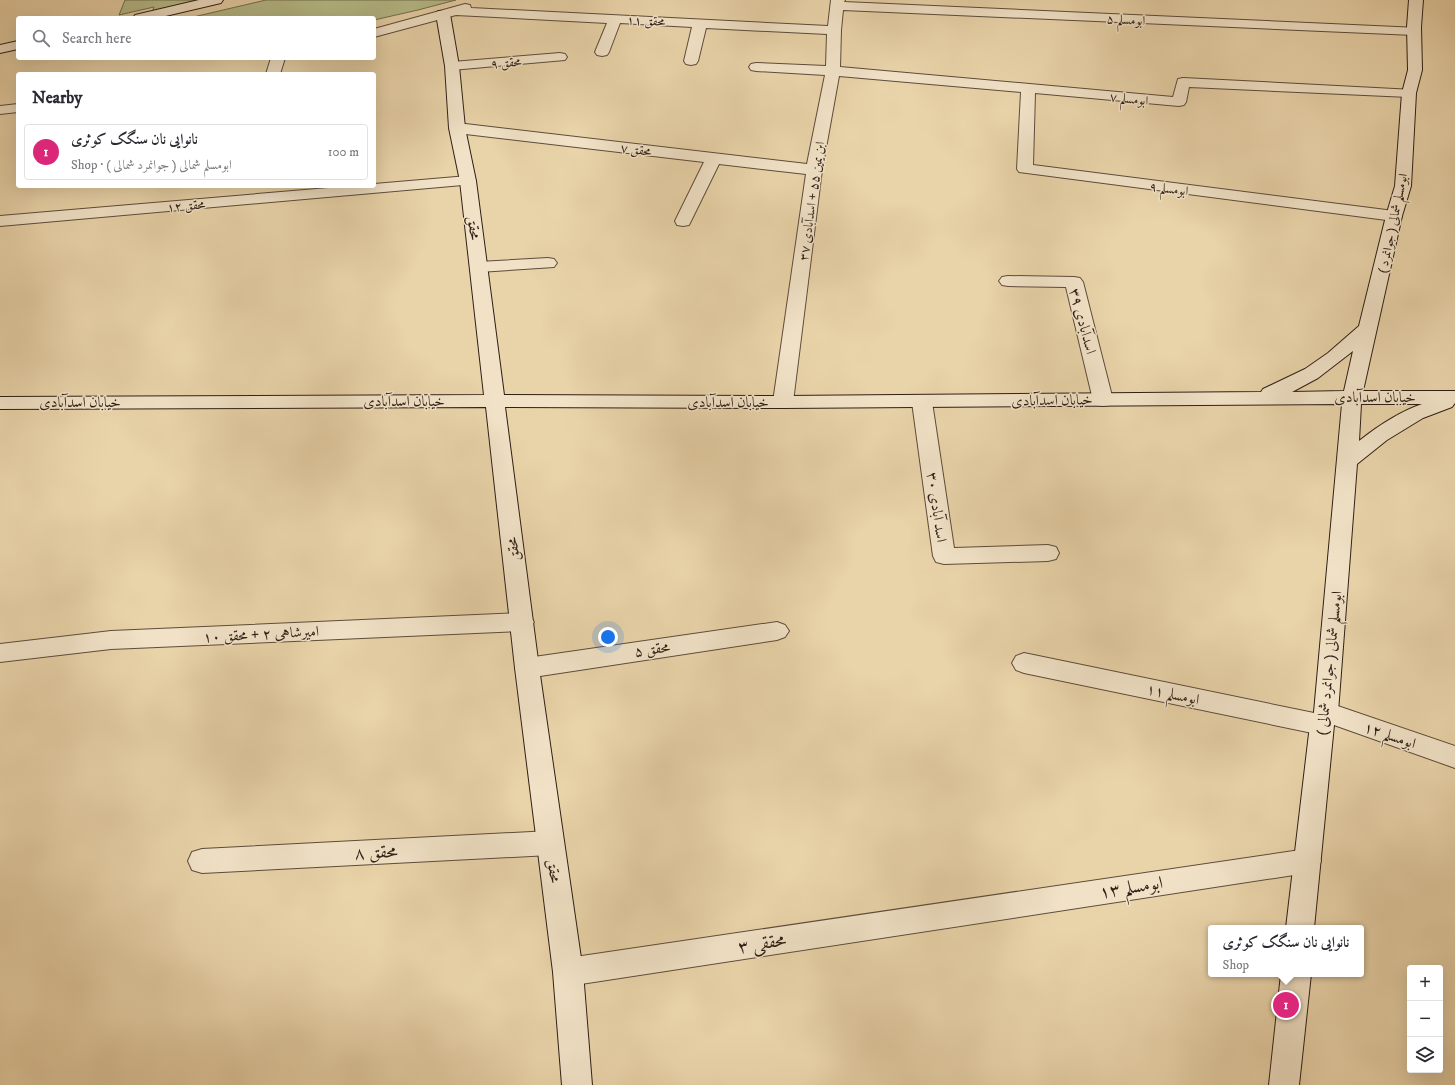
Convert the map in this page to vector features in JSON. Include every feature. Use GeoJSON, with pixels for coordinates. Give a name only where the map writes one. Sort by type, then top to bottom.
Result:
{"type":"FeatureCollection","features":[{"type":"Feature","properties":{"kind":"street"},"geometry":{"type":"LineString","coordinates":[[148,16],[216,0]]}},
{"type":"Feature","properties":{"kind":"street"},"geometry":{"type":"LineString","coordinates":[[376,32],[450,12],[486,0]]}},
{"type":"Feature","properties":{"kind":"street","name":"ابومسلم شمالی ( جوانمرد )"},"geometry":{"type":"LineString","coordinates":[[1352,397],[1402,186],[1409,93],[1414,81],[1416,58],[1414,31],[1416,0]]}},
{"type":"Feature","properties":{"kind":"street","name":"ابومسلم ۵"},"geometry":{"type":"LineString","coordinates":[[838,3],[1414,31]]}},
{"type":"Feature","properties":{"kind":"street","name":"ابن یمین ۵۵ + اسدآبادی ۳۷"},"geometry":{"type":"LineString","coordinates":[[783,402],[814,170],[832,71],[834,30],[838,3]]}},
{"type":"Feature","properties":{"kind":"street","name":"محقق ۱۱"},"geometry":{"type":"LineString","coordinates":[[450,12],[834,30]]}},
{"type":"Feature","properties":{"kind":"street","name":"محقق"},"geometry":{"type":"LineString","coordinates":[[450,12],[452,66],[457,128],[468,181],[527,668],[568,972],[577,1085]]}},
{"type":"Feature","properties":{"kind":"street"},"geometry":{"type":"LineString","coordinates":[[602,52],[615,19]]}},
{"type":"Feature","properties":{"kind":"street"},"geometry":{"type":"LineString","coordinates":[[691,61],[700,23]]}},
{"type":"Feature","properties":{"kind":"street"},"geometry":{"type":"LineString","coordinates":[[0,49],[16,45]]}},
{"type":"Feature","properties":{"kind":"street","name":"محقق ۹"},"geometry":{"type":"LineString","coordinates":[[452,66],[560,58]]}},
{"type":"Feature","properties":{"kind":"street"},"geometry":{"type":"LineString","coordinates":[[274,72],[277,60]]}},
{"type":"Feature","properties":{"kind":"street","name":"ابومسلم ۷"},"geometry":{"type":"LineString","coordinates":[[756,67],[832,71],[1179,102],[1183,82],[1409,93]]}},
{"type":"Feature","properties":{"kind":"street","name":"ابومسلم ۹"},"geometry":{"type":"LineString","coordinates":[[1028,88],[1025,169],[1394,216]]}},
{"type":"Feature","properties":{"kind":"street"},"geometry":{"type":"LineString","coordinates":[[0,110],[16,108]]}},
{"type":"Feature","properties":{"kind":"street","name":"محقق ۷"},"geometry":{"type":"LineString","coordinates":[[457,128],[814,170]]}},
{"type":"Feature","properties":{"kind":"street"},"geometry":{"type":"LineString","coordinates":[[683,221],[714,158]]}},
{"type":"Feature","properties":{"kind":"street","name":"محقق ۱۲"},"geometry":{"type":"LineString","coordinates":[[376,186],[468,181]]}},
{"type":"Feature","properties":{"kind":"street","name":"محقق ۱۲"},"geometry":{"type":"LineString","coordinates":[[0,221],[344,188]]}},
{"type":"Feature","properties":{"kind":"street"},"geometry":{"type":"LineString","coordinates":[[479,267],[548,263]]}},
{"type":"Feature","properties":{"kind":"street","name":"اسدآبادی ۳۹"},"geometry":{"type":"LineString","coordinates":[[1008,281],[1074,282],[1103,400]]}},
{"type":"Feature","properties":{"kind":"street"},"geometry":{"type":"LineString","coordinates":[[1256,398],[1290,386],[1318,371],[1337,356],[1369,326]]}},
{"type":"Feature","properties":{"kind":"street","name":"ابومسلم شمالی ( جوانمرد شمالی )"},"geometry":{"type":"LineString","coordinates":[[1300,925],[1324,718],[1352,397]]}},
{"type":"Feature","properties":{"kind":"street"},"geometry":{"type":"LineString","coordinates":[[1347,461],[1380,435],[1416,413],[1455,397]]}},
{"type":"Feature","properties":{"kind":"street","name":"خیابان اسدآبادی"},"geometry":{"type":"LineString","coordinates":[[0,403],[495,401],[922,402],[1455,397]]}},
{"type":"Feature","properties":{"kind":"street","name":"اسد آبادی ۳۰"},"geometry":{"type":"LineString","coordinates":[[922,402],[944,556],[1048,554]]}},
{"type":"Feature","properties":{"kind":"street","name":"امیرشاهی ۲ + محقق ۱۰"},"geometry":{"type":"LineString","coordinates":[[0,653],[111,640],[522,622]]}},
{"type":"Feature","properties":{"kind":"street","name":"محقق ۵"},"geometry":{"type":"LineString","coordinates":[[527,668],[777,631]]}},
{"type":"Feature","properties":{"kind":"street","name":"ابومسلم ۱۱"},"geometry":{"type":"LineString","coordinates":[[1024,663],[1324,718]]}},
{"type":"Feature","properties":{"kind":"street","name":"ابومسلم ۱۲"},"geometry":{"type":"LineString","coordinates":[[1324,718],[1455,757]]}},
{"type":"Feature","properties":{"kind":"street","name":"محقق ۸"},"geometry":{"type":"LineString","coordinates":[[202,860],[550,844]]}},
{"type":"Feature","properties":{"kind":"street","name":"ابومسلم ۱۳"},"geometry":{"type":"LineString","coordinates":[[956,914],[1307,860]]}},
{"type":"Feature","properties":{"kind":"street","name":"محققی ۳"},"geometry":{"type":"LineString","coordinates":[[568,972],[956,914]]}},
{"type":"Feature","properties":{"kind":"street"},"geometry":{"type":"LineString","coordinates":[[1284,1085],[1296,977]]}},
{"type":"Feature","properties":{"kind":"green space"},"geometry":{"type":"Polygon","coordinates":[[[125,0],[221,0],[151,15],[154,7],[119,15],[125,0]]]}},
{"type":"Feature","properties":{"kind":"green space"},"geometry":{"type":"Polygon","coordinates":[[[266,0],[456,0],[376,20],[376,16],[198,16],[266,0]]]}},
{"type":"Feature","properties":{"kind":"place","name":"نانوایی نان سنگک کوثری"},"geometry":{"type":"Point","coordinates":[1286,1005]}}]}
